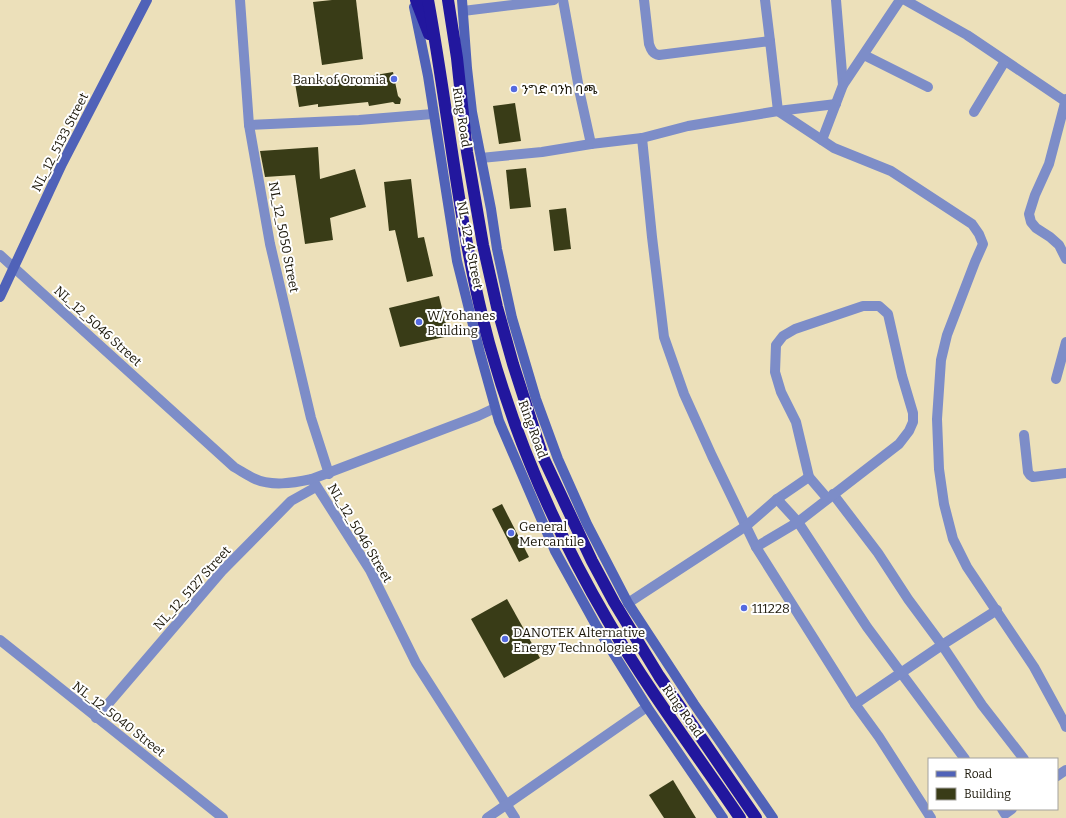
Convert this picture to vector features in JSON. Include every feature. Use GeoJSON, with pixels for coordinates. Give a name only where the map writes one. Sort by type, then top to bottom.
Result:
{"type":"FeatureCollection","features":[{"type":"Feature","properties":{"kind":"highway"},"geometry":{"type":"LineString","coordinates":[[416,0],[440,65]]}},
{"type":"Feature","properties":{"kind":"highway","name":"Ring Road"},"geometry":{"type":"LineString","coordinates":[[428,0],[440,65],[467,246],[477,293],[492,350],[523,447],[572,556],[609,624],[645,680],[740,818]]}},
{"type":"Feature","properties":{"kind":"highway","name":"Ring Road"},"geometry":{"type":"LineString","coordinates":[[448,0],[457,58],[467,152],[483,244],[497,307],[542,457],[592,561],[614,602],[659,676],[756,818]]}},
{"type":"Feature","properties":{"kind":"highway"},"geometry":{"type":"LineString","coordinates":[[457,0],[457,58]]}},
{"type":"Feature","properties":{"kind":"street","name":"NL_12_5133 Street"},"geometry":{"type":"LineString","coordinates":[[0,297],[62,164],[147,0]]}},
{"type":"Feature","properties":{"kind":"street","name":"NL_12_5050 Street"},"geometry":{"type":"LineString","coordinates":[[240,0],[249,125],[270,244],[311,418],[329,474]]}},
{"type":"Feature","properties":{"kind":"street","name":"NL_12_4 Street"},"geometry":{"type":"LineString","coordinates":[[413,0],[421,34],[458,261],[499,421],[555,551],[597,627],[647,707],[723,818]]}},
{"type":"Feature","properties":{"kind":"street"},"geometry":{"type":"LineString","coordinates":[[462,0],[472,112],[491,208],[497,249],[512,318],[536,399],[564,473],[587,524],[628,603],[694,704],[773,818]]}},
{"type":"Feature","properties":{"kind":"street"},"geometry":{"type":"LineString","coordinates":[[463,11],[554,0]]}},
{"type":"Feature","properties":{"kind":"street"},"geometry":{"type":"LineString","coordinates":[[563,0],[580,94],[591,144]]}},
{"type":"Feature","properties":{"kind":"street"},"geometry":{"type":"LineString","coordinates":[[644,0],[649,44],[655,54],[659,55],[770,41]]}},
{"type":"Feature","properties":{"kind":"street"},"geometry":{"type":"LineString","coordinates":[[764,0],[778,111]]}},
{"type":"Feature","properties":{"kind":"street"},"geometry":{"type":"LineString","coordinates":[[836,0],[843,85]]}},
{"type":"Feature","properties":{"kind":"street"},"geometry":{"type":"LineString","coordinates":[[822,140],[843,85],[900,0]]}},
{"type":"Feature","properties":{"kind":"street"},"geometry":{"type":"LineString","coordinates":[[905,0],[967,35],[1066,100],[1049,164],[1035,195],[1029,214],[1031,222],[1036,228],[1050,237],[1063,242],[1066,259]]}},
{"type":"Feature","properties":{"kind":"street"},"geometry":{"type":"LineString","coordinates":[[864,55],[928,87]]}},
{"type":"Feature","properties":{"kind":"street"},"geometry":{"type":"LineString","coordinates":[[974,112],[1005,61]]}},
{"type":"Feature","properties":{"kind":"street"},"geometry":{"type":"LineString","coordinates":[[481,158],[542,152],[642,138],[688,126],[778,111],[836,104]]}},
{"type":"Feature","properties":{"kind":"street"},"geometry":{"type":"LineString","coordinates":[[778,111],[834,148],[891,170],[972,224],[979,234],[983,244],[974,262],[947,335],[941,360],[937,420],[939,462],[944,504],[953,539],[966,567],[997,610],[1034,667],[1066,727]]}},
{"type":"Feature","properties":{"kind":"street"},"geometry":{"type":"LineString","coordinates":[[249,125],[359,120],[433,114]]}},
{"type":"Feature","properties":{"kind":"street"},"geometry":{"type":"LineString","coordinates":[[642,138],[664,337],[684,394],[756,547],[855,704],[879,737],[931,818]]}},
{"type":"Feature","properties":{"kind":"street","name":"NL_12_5046 Street"},"geometry":{"type":"LineString","coordinates":[[0,255],[234,467],[254,479],[269,483],[314,483],[370,570],[416,664],[515,818]]}},
{"type":"Feature","properties":{"kind":"street"},"geometry":{"type":"LineString","coordinates":[[756,547],[798,522],[830,496],[899,444],[909,431],[913,413],[902,376],[888,314],[879,306],[863,306],[795,329],[783,336],[776,345],[775,372],[781,392],[796,422],[809,477],[830,496],[878,553],[908,599],[942,645],[982,705],[1023,758]]}},
{"type":"Feature","properties":{"kind":"street"},"geometry":{"type":"LineString","coordinates":[[1056,379],[1066,342]]}},
{"type":"Feature","properties":{"kind":"street"},"geometry":{"type":"LineString","coordinates":[[314,483],[329,474],[495,408]]}},
{"type":"Feature","properties":{"kind":"street"},"geometry":{"type":"LineString","coordinates":[[1024,436],[1028,472],[1030,475],[1033,477],[1066,473]]}},
{"type":"Feature","properties":{"kind":"street"},"geometry":{"type":"LineString","coordinates":[[628,603],[746,526],[777,499],[809,477]]}},
{"type":"Feature","properties":{"kind":"street","name":"NL_12_5127 Street"},"geometry":{"type":"LineString","coordinates":[[96,718],[222,572],[291,501],[314,483]]}},
{"type":"Feature","properties":{"kind":"street"},"geometry":{"type":"LineString","coordinates":[[777,499],[798,522],[867,627],[964,758]]}},
{"type":"Feature","properties":{"kind":"street"},"geometry":{"type":"LineString","coordinates":[[855,704],[997,610]]}},
{"type":"Feature","properties":{"kind":"street","name":"NL_12_5040 Street"},"geometry":{"type":"LineString","coordinates":[[0,640],[223,818]]}},
{"type":"Feature","properties":{"kind":"street"},"geometry":{"type":"LineString","coordinates":[[487,818],[647,707]]}},
{"type":"Feature","properties":{"kind":"building"},"geometry":{"type":"Polygon","coordinates":[[[356,0],[363,59],[322,65],[313,2],[356,0]]]}},
{"type":"Feature","properties":{"kind":"building"},"geometry":{"type":"Polygon","coordinates":[[[393,72],[398,96],[401,99],[400,104],[395,104],[393,102],[369,106],[368,102],[318,107],[318,104],[299,107],[295,83],[364,77],[393,72]]]}},
{"type":"Feature","properties":{"kind":"building"},"geometry":{"type":"Polygon","coordinates":[[[515,103],[521,141],[499,144],[493,106],[515,103]]]}},
{"type":"Feature","properties":{"kind":"building"},"geometry":{"type":"Polygon","coordinates":[[[318,147],[320,179],[355,169],[366,207],[330,218],[333,240],[305,244],[295,175],[265,177],[260,151],[318,147]]]}},
{"type":"Feature","properties":{"kind":"building"},"geometry":{"type":"Polygon","coordinates":[[[526,168],[531,207],[510,209],[506,170],[526,168]]]}},
{"type":"Feature","properties":{"kind":"building"},"geometry":{"type":"Polygon","coordinates":[[[411,179],[418,238],[424,237],[433,276],[407,282],[395,230],[389,231],[384,182],[411,179]]]}},
{"type":"Feature","properties":{"kind":"building"},"geometry":{"type":"Polygon","coordinates":[[[566,208],[571,249],[554,251],[549,210],[566,208]]]}},
{"type":"Feature","properties":{"kind":"building","name":"W/Yohanes Building"},"geometry":{"type":"Polygon","coordinates":[[[439,296],[449,336],[400,347],[389,308],[439,296]]]}},
{"type":"Feature","properties":{"kind":"building","name":"General Mercantile"},"geometry":{"type":"Polygon","coordinates":[[[502,504],[529,557],[519,562],[492,509],[502,504]]]}},
{"type":"Feature","properties":{"kind":"building","name":"DANOTEK Alternative Energy Technologies"},"geometry":{"type":"Polygon","coordinates":[[[507,599],[540,658],[504,678],[471,619],[507,599]]]}},
{"type":"Feature","properties":{"kind":"building"},"geometry":{"type":"Polygon","coordinates":[[[673,780],[696,818],[664,818],[649,795],[673,780]]]}},
{"type":"Feature","properties":{"kind":"place","name":"Bank of Oromia"},"geometry":{"type":"Point","coordinates":[394,79]}},
{"type":"Feature","properties":{"kind":"place","name":"ንግድ ባንከ ባጫ"},"geometry":{"type":"Point","coordinates":[514,89]}},
{"type":"Feature","properties":{"kind":"place","name":"W/Yohanes Building"},"geometry":{"type":"Point","coordinates":[419,322]}},
{"type":"Feature","properties":{"kind":"place","name":"General Mercantile"},"geometry":{"type":"Point","coordinates":[511,533]}},
{"type":"Feature","properties":{"kind":"place","name":"111228"},"geometry":{"type":"Point","coordinates":[744,608]}},
{"type":"Feature","properties":{"kind":"place","name":"DANOTEK Alternative Energy Technologies"},"geometry":{"type":"Point","coordinates":[505,639]}}]}
